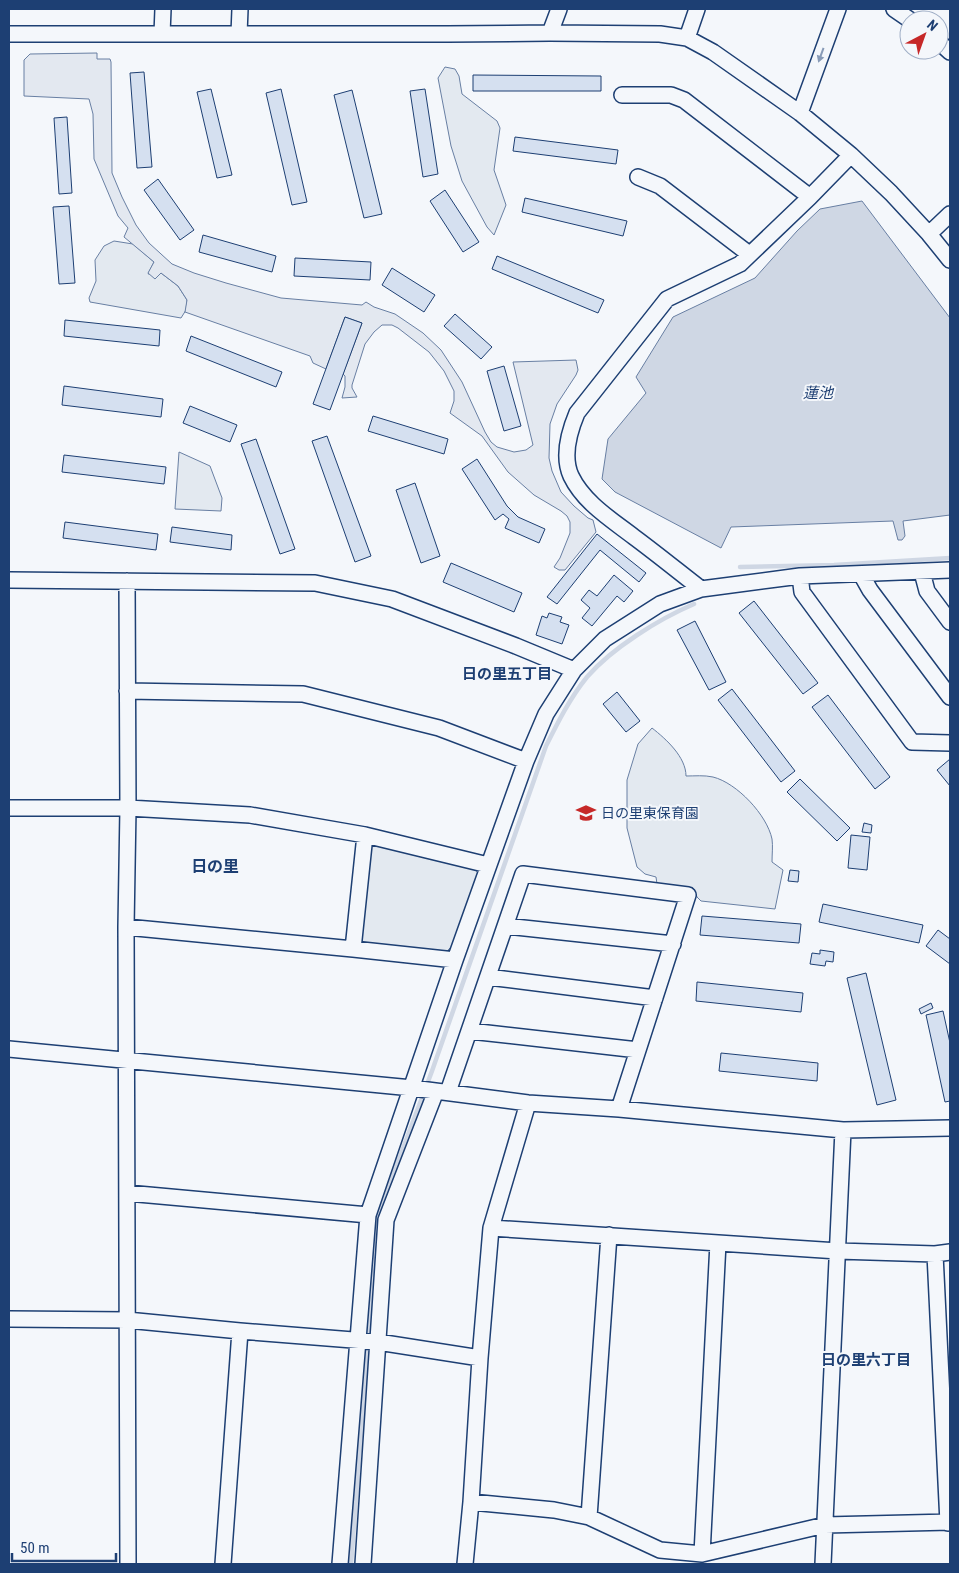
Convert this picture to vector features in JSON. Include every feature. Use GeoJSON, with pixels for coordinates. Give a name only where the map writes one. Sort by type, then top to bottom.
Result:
{"type":"FeatureCollection","features":[{"type":"Feature","properties":{"kind":"street"},"geometry":{"type":"LineString","coordinates":[[162,34],[163,9]]}},
{"type":"Feature","properties":{"kind":"street"},"geometry":{"type":"LineString","coordinates":[[239,34],[240,9]]}},
{"type":"Feature","properties":{"kind":"street"},"geometry":{"type":"LineString","coordinates":[[550,33],[559,9]]}},
{"type":"Feature","properties":{"kind":"street"},"geometry":{"type":"LineString","coordinates":[[687,38],[697,9]]}},
{"type":"Feature","properties":{"kind":"street"},"geometry":{"type":"LineString","coordinates":[[800,113],[838,9]]}},
{"type":"Feature","properties":{"kind":"street"},"geometry":{"type":"LineString","coordinates":[[9,34],[550,33],[660,34],[687,38],[713,52],[800,113],[851,155],[929,234],[950,260]]}},
{"type":"Feature","properties":{"kind":"street"},"geometry":{"type":"LineString","coordinates":[[622,95],[670,95],[684,100],[810,197]]}},
{"type":"Feature","properties":{"kind":"street"},"geometry":{"type":"LineString","coordinates":[[701,589],[603,513],[583,495],[571,475],[567,455],[568,432],[577,413],[667,299],[740,264],[851,155]]}},
{"type":"Feature","properties":{"kind":"street"},"geometry":{"type":"LineString","coordinates":[[638,177],[660,186],[749,254]]}},
{"type":"Feature","properties":{"kind":"street"},"geometry":{"type":"LineString","coordinates":[[929,234],[950,214]]}},
{"type":"Feature","properties":{"kind":"street"},"geometry":{"type":"LineString","coordinates":[[340,1564],[368,1215],[454,960],[526,762],[546,714],[574,670],[606,639],[660,604],[701,589],[800,576],[950,570]]}},
{"type":"Feature","properties":{"kind":"street"},"geometry":{"type":"LineString","coordinates":[[922,572],[927,591],[950,622]]}},
{"type":"Feature","properties":{"kind":"street"},"geometry":{"type":"LineString","coordinates":[[861,574],[870,590],[950,697]]}},
{"type":"Feature","properties":{"kind":"street"},"geometry":{"type":"LineString","coordinates":[[800,576],[802,592],[912,742],[950,742]]}},
{"type":"Feature","properties":{"kind":"street"},"geometry":{"type":"LineString","coordinates":[[9,580],[315,583],[392,599],[574,670]]}},
{"type":"Feature","properties":{"kind":"street"},"geometry":{"type":"LineString","coordinates":[[127,581],[128,1564]]}},
{"type":"Feature","properties":{"kind":"street"},"geometry":{"type":"LineString","coordinates":[[127,691],[303,694],[439,728],[526,762]]}},
{"type":"Feature","properties":{"kind":"street"},"geometry":{"type":"LineString","coordinates":[[9,808],[128,808],[250,815],[365,835],[488,866]]}},
{"type":"Feature","properties":{"kind":"street"},"geometry":{"type":"LineString","coordinates":[[354,949],[365,835]]}},
{"type":"Feature","properties":{"kind":"street"},"geometry":{"type":"LineString","coordinates":[[363,1564],[386,1220],[470,1031],[524,874],[688,895],[619,1109]]}},
{"type":"Feature","properties":{"kind":"street"},"geometry":{"type":"LineString","coordinates":[[506,926],[672,944]]}},
{"type":"Feature","properties":{"kind":"street"},"geometry":{"type":"LineString","coordinates":[[126,927],[454,960]]}},
{"type":"Feature","properties":{"kind":"street"},"geometry":{"type":"LineString","coordinates":[[488,977],[655,998]]}},
{"type":"Feature","properties":{"kind":"street"},"geometry":{"type":"LineString","coordinates":[[470,1031],[638,1050]]}},
{"type":"Feature","properties":{"kind":"street"},"geometry":{"type":"LineString","coordinates":[[9,1049],[442,1091],[528,1103],[619,1109],[843,1130],[950,1128]]}},
{"type":"Feature","properties":{"kind":"street"},"geometry":{"type":"LineString","coordinates":[[465,1564],[490,1228],[528,1103]]}},
{"type":"Feature","properties":{"kind":"street"},"geometry":{"type":"LineString","coordinates":[[823,1564],[843,1130]]}},
{"type":"Feature","properties":{"kind":"street"},"geometry":{"type":"LineString","coordinates":[[127,1193],[368,1215]]}},
{"type":"Feature","properties":{"kind":"street"},"geometry":{"type":"LineString","coordinates":[[490,1228],[838,1251],[935,1254],[950,1252]]}},
{"type":"Feature","properties":{"kind":"street"},"geometry":{"type":"LineString","coordinates":[[589,1517],[609,1235]]}},
{"type":"Feature","properties":{"kind":"street"},"geometry":{"type":"LineString","coordinates":[[702,1554],[718,1243]]}},
{"type":"Feature","properties":{"kind":"street"},"geometry":{"type":"LineString","coordinates":[[471,1502],[554,1510],[589,1517],[660,1550],[702,1554],[826,1525],[949,1523],[935,1254]]}},
{"type":"Feature","properties":{"kind":"street"},"geometry":{"type":"LineString","coordinates":[[9,1319],[127,1320],[378,1342],[480,1358]]}},
{"type":"Feature","properties":{"kind":"street"},"geometry":{"type":"LineString","coordinates":[[223,1564],[240,1331]]}},
{"type":"Feature","properties":{"kind":"shaded area"},"geometry":{"type":"Polygon","coordinates":[[[97,53],[97,59],[110,59],[111,62],[112,173],[136,225],[149,243],[172,264],[226,283],[281,298],[362,305],[366,302],[374,307],[395,314],[423,333],[441,350],[462,382],[491,442],[497,447],[514,452],[526,450],[533,445],[513,362],[576,360],[578,370],[576,375],[557,404],[550,424],[549,458],[561,492],[574,506],[593,520],[596,532],[565,570],[559,570],[554,567],[560,558],[570,533],[570,522],[567,516],[534,495],[508,472],[482,436],[450,413],[454,401],[454,391],[444,371],[429,352],[398,328],[392,325],[382,325],[374,332],[365,344],[352,385],[357,397],[342,398],[345,387],[345,376],[343,374],[362,323],[345,317],[326,369],[313,363],[310,356],[185,312],[187,300],[178,286],[161,273],[155,279],[148,273],[154,262],[124,237],[128,228],[118,216],[94,159],[93,114],[89,99],[24,96],[24,60],[30,54],[97,53]]]}},
{"type":"Feature","properties":{"kind":"shaded area"},"geometry":{"type":"Polygon","coordinates":[[[445,67],[455,69],[459,76],[462,94],[497,121],[500,128],[494,170],[506,205],[494,235],[487,227],[462,181],[451,146],[438,78],[445,67]]]}},
{"type":"Feature","properties":{"kind":"shaded area"},"geometry":{"type":"Polygon","coordinates":[[[114,241],[133,244],[154,262],[148,274],[161,273],[178,286],[187,300],[186,310],[181,318],[90,302],[89,298],[96,281],[95,260],[104,246],[114,241]]]}},
{"type":"Feature","properties":{"kind":"shaded area"},"geometry":{"type":"Polygon","coordinates":[[[179,452],[210,466],[222,498],[221,511],[175,509],[179,452]]]}},
{"type":"Feature","properties":{"kind":"shaded area"},"geometry":{"type":"Polygon","coordinates":[[[652,728],[679,755],[683,762],[686,776],[710,776],[722,780],[750,801],[764,820],[772,839],[772,862],[783,870],[775,909],[701,901],[694,889],[657,884],[656,877],[645,874],[637,867],[627,828],[627,780],[638,744],[652,728]]]}},
{"type":"Feature","properties":{"kind":"shaded area"},"geometry":{"type":"Polygon","coordinates":[[[373,844],[473,867],[478,873],[452,946],[447,951],[363,944],[358,940],[367,849],[373,844]]]}},
{"type":"Feature","properties":{"kind":"water","name":"蓮池"},"geometry":{"type":"Polygon","coordinates":[[[862,201],[950,318],[950,515],[903,521],[905,536],[902,540],[898,540],[893,521],[731,527],[721,548],[615,492],[602,479],[608,439],[646,393],[636,377],[673,317],[755,278],[797,231],[820,209],[862,201]]]}},
{"type":"Feature","properties":{"kind":"building"},"geometry":{"type":"Polygon","coordinates":[[[144,72],[152,167],[137,168],[130,73],[144,72]]]}},
{"type":"Feature","properties":{"kind":"building"},"geometry":{"type":"Polygon","coordinates":[[[473,75],[601,76],[601,91],[473,91],[473,75]]]}},
{"type":"Feature","properties":{"kind":"building"},"geometry":{"type":"Polygon","coordinates":[[[211,89],[232,175],[217,178],[197,92],[211,89]]]}},
{"type":"Feature","properties":{"kind":"building"},"geometry":{"type":"Polygon","coordinates":[[[281,89],[307,202],[292,205],[266,93],[281,89]]]}},
{"type":"Feature","properties":{"kind":"building"},"geometry":{"type":"Polygon","coordinates":[[[425,89],[438,174],[423,177],[410,91],[425,89]]]}},
{"type":"Feature","properties":{"kind":"building"},"geometry":{"type":"Polygon","coordinates":[[[352,90],[382,214],[364,218],[334,95],[352,90]]]}},
{"type":"Feature","properties":{"kind":"building"},"geometry":{"type":"Polygon","coordinates":[[[67,117],[72,193],[59,194],[54,118],[67,117]]]}},
{"type":"Feature","properties":{"kind":"building"},"geometry":{"type":"Polygon","coordinates":[[[515,137],[618,150],[616,164],[513,151],[515,137]]]}},
{"type":"Feature","properties":{"kind":"building"},"geometry":{"type":"Polygon","coordinates":[[[158,179],[194,230],[180,240],[144,190],[158,179]]]}},
{"type":"Feature","properties":{"kind":"building"},"geometry":{"type":"Polygon","coordinates":[[[445,190],[479,242],[463,252],[430,201],[445,190]]]}},
{"type":"Feature","properties":{"kind":"building"},"geometry":{"type":"Polygon","coordinates":[[[525,198],[627,221],[623,236],[522,212],[525,198]]]}},
{"type":"Feature","properties":{"kind":"building"},"geometry":{"type":"Polygon","coordinates":[[[69,206],[75,283],[59,284],[53,207],[69,206]]]}},
{"type":"Feature","properties":{"kind":"building"},"geometry":{"type":"Polygon","coordinates":[[[203,235],[276,256],[272,272],[199,252],[203,235]]]}},
{"type":"Feature","properties":{"kind":"building"},"geometry":{"type":"Polygon","coordinates":[[[497,256],[604,300],[598,313],[492,269],[497,256]]]}},
{"type":"Feature","properties":{"kind":"building"},"geometry":{"type":"Polygon","coordinates":[[[295,258],[371,262],[370,280],[294,276],[295,258]]]}},
{"type":"Feature","properties":{"kind":"building"},"geometry":{"type":"Polygon","coordinates":[[[392,268],[435,295],[424,312],[382,285],[392,268]]]}},
{"type":"Feature","properties":{"kind":"building"},"geometry":{"type":"Polygon","coordinates":[[[455,314],[492,347],[481,359],[444,326],[455,314]]]}},
{"type":"Feature","properties":{"kind":"building"},"geometry":{"type":"Polygon","coordinates":[[[345,317],[362,323],[330,410],[313,404],[345,317]]]}},
{"type":"Feature","properties":{"kind":"building"},"geometry":{"type":"Polygon","coordinates":[[[65,320],[160,330],[159,346],[64,336],[65,320]]]}},
{"type":"Feature","properties":{"kind":"building"},"geometry":{"type":"Polygon","coordinates":[[[191,336],[282,372],[276,387],[186,351],[191,336]]]}},
{"type":"Feature","properties":{"kind":"building"},"geometry":{"type":"Polygon","coordinates":[[[504,366],[521,426],[504,431],[487,371],[504,366]]]}},
{"type":"Feature","properties":{"kind":"building"},"geometry":{"type":"Polygon","coordinates":[[[64,386],[163,399],[161,417],[62,405],[64,386]]]}},
{"type":"Feature","properties":{"kind":"building"},"geometry":{"type":"Polygon","coordinates":[[[190,406],[237,425],[230,442],[183,423],[190,406]]]}},
{"type":"Feature","properties":{"kind":"building"},"geometry":{"type":"Polygon","coordinates":[[[373,416],[448,439],[444,454],[368,431],[373,416]]]}},
{"type":"Feature","properties":{"kind":"building"},"geometry":{"type":"Polygon","coordinates":[[[327,436],[371,556],[355,562],[312,441],[327,436]]]}},
{"type":"Feature","properties":{"kind":"building"},"geometry":{"type":"Polygon","coordinates":[[[256,439],[295,549],[280,554],[241,444],[256,439]]]}},
{"type":"Feature","properties":{"kind":"building"},"geometry":{"type":"Polygon","coordinates":[[[64,455],[166,467],[164,484],[62,472],[64,455]]]}},
{"type":"Feature","properties":{"kind":"building"},"geometry":{"type":"Polygon","coordinates":[[[477,459],[507,506],[518,517],[545,529],[539,543],[505,528],[509,519],[503,514],[495,520],[462,469],[477,459]]]}},
{"type":"Feature","properties":{"kind":"building"},"geometry":{"type":"Polygon","coordinates":[[[415,483],[440,556],[421,563],[396,490],[415,483]]]}},
{"type":"Feature","properties":{"kind":"building"},"geometry":{"type":"Polygon","coordinates":[[[65,522],[158,534],[156,550],[63,538],[65,522]]]}},
{"type":"Feature","properties":{"kind":"building"},"geometry":{"type":"Polygon","coordinates":[[[172,527],[232,535],[231,550],[170,542],[172,527]]]}},
{"type":"Feature","properties":{"kind":"building"},"geometry":{"type":"Polygon","coordinates":[[[597,534],[646,573],[639,582],[600,550],[557,604],[547,597],[597,534]]]}},
{"type":"Feature","properties":{"kind":"building"},"geometry":{"type":"Polygon","coordinates":[[[451,563],[522,593],[514,612],[443,582],[451,563]]]}},
{"type":"Feature","properties":{"kind":"building"},"geometry":{"type":"Polygon","coordinates":[[[614,575],[633,591],[624,602],[617,596],[592,626],[582,618],[590,608],[581,600],[589,590],[597,596],[614,575]]]}},
{"type":"Feature","properties":{"kind":"building"},"geometry":{"type":"Polygon","coordinates":[[[754,601],[818,683],[803,694],[739,613],[754,601]]]}},
{"type":"Feature","properties":{"kind":"building"},"geometry":{"type":"Polygon","coordinates":[[[549,613],[562,617],[560,622],[569,625],[562,644],[536,635],[542,616],[547,618],[549,613]]]}},
{"type":"Feature","properties":{"kind":"building"},"geometry":{"type":"Polygon","coordinates":[[[695,621],[726,682],[709,690],[677,630],[695,621]]]}},
{"type":"Feature","properties":{"kind":"building"},"geometry":{"type":"Polygon","coordinates":[[[732,689],[795,771],[781,782],[718,700],[732,689]]]}},
{"type":"Feature","properties":{"kind":"building"},"geometry":{"type":"Polygon","coordinates":[[[617,692],[640,721],[626,732],[603,704],[617,692]]]}},
{"type":"Feature","properties":{"kind":"building"},"geometry":{"type":"Polygon","coordinates":[[[828,695],[890,777],[875,789],[812,707],[828,695]]]}},
{"type":"Feature","properties":{"kind":"building"},"geometry":{"type":"Polygon","coordinates":[[[950,759],[950,786],[937,770],[950,759]]]}},
{"type":"Feature","properties":{"kind":"building"},"geometry":{"type":"Polygon","coordinates":[[[800,779],[850,828],[837,841],[787,792],[800,779]]]}},
{"type":"Feature","properties":{"kind":"building"},"geometry":{"type":"Polygon","coordinates":[[[864,823],[872,825],[871,833],[862,832],[864,823]]]}},
{"type":"Feature","properties":{"kind":"building"},"geometry":{"type":"Polygon","coordinates":[[[851,835],[870,837],[867,870],[848,868],[851,835]]]}},
{"type":"Feature","properties":{"kind":"building"},"geometry":{"type":"Polygon","coordinates":[[[790,870],[799,871],[798,882],[788,881],[790,870]]]}},
{"type":"Feature","properties":{"kind":"building"},"geometry":{"type":"Polygon","coordinates":[[[823,904],[923,925],[919,943],[819,922],[823,904]]]}},
{"type":"Feature","properties":{"kind":"building"},"geometry":{"type":"Polygon","coordinates":[[[702,916],[801,924],[799,943],[700,935],[702,916]]]}},
{"type":"Feature","properties":{"kind":"building"},"geometry":{"type":"Polygon","coordinates":[[[938,930],[950,939],[950,964],[926,946],[938,930]]]}},
{"type":"Feature","properties":{"kind":"building"},"geometry":{"type":"Polygon","coordinates":[[[820,950],[834,952],[833,962],[826,961],[825,966],[810,964],[812,953],[820,954],[820,950]]]}},
{"type":"Feature","properties":{"kind":"building"},"geometry":{"type":"Polygon","coordinates":[[[866,973],[896,1100],[877,1105],[847,978],[866,973]]]}},
{"type":"Feature","properties":{"kind":"building"},"geometry":{"type":"Polygon","coordinates":[[[697,982],[803,993],[801,1012],[696,1001],[697,982]]]}},
{"type":"Feature","properties":{"kind":"building"},"geometry":{"type":"Polygon","coordinates":[[[931,1003],[933,1008],[921,1014],[919,1009],[931,1003]]]}},
{"type":"Feature","properties":{"kind":"building"},"geometry":{"type":"Polygon","coordinates":[[[943,1011],[950,1043],[950,1101],[945,1102],[926,1015],[943,1011]]]}},
{"type":"Feature","properties":{"kind":"building"},"geometry":{"type":"Polygon","coordinates":[[[721,1053],[818,1063],[817,1081],[719,1071],[721,1053]]]}},
{"type":"Feature","properties":{"kind":"waterway"},"geometry":{"type":"LineString","coordinates":[[740,567],[834,565],[950,558]]}},
{"type":"Feature","properties":{"kind":"waterway"},"geometry":{"type":"LineString","coordinates":[[351,1564],[378,1215],[432,1071],[546,746],[555,728],[575,693],[587,677],[609,655],[637,635],[694,604]]}},
{"type":"Feature","properties":{"kind":"place","name":"日の里東保育園"},"geometry":{"type":"Point","coordinates":[586,813]}},
{"type":"Feature","properties":{"kind":"district","name":"日の里五丁目"},"geometry":{"type":"Point","coordinates":[507,674]}},
{"type":"Feature","properties":{"kind":"district","name":"日の里"},"geometry":{"type":"Point","coordinates":[215,866]}},
{"type":"Feature","properties":{"kind":"district","name":"日の里六丁目"},"geometry":{"type":"Point","coordinates":[866,1360]}}]}
